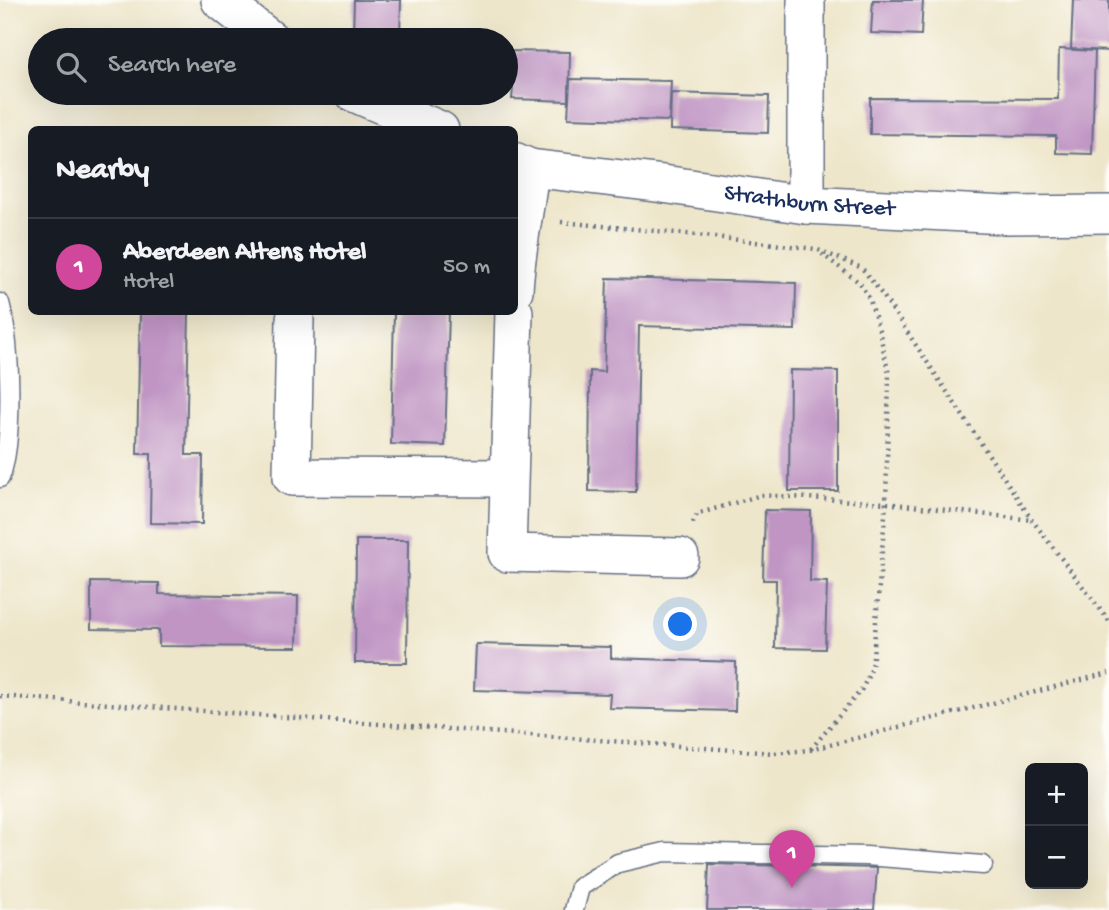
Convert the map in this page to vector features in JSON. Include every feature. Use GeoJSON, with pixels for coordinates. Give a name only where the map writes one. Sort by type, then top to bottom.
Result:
{"type":"FeatureCollection","features":[{"type":"Feature","properties":{"kind":"street"},"geometry":{"type":"LineString","coordinates":[[220,0],[256,28]]}},
{"type":"Feature","properties":{"kind":"street"},"geometry":{"type":"LineString","coordinates":[[806,0],[806,205]]}},
{"type":"Feature","properties":{"kind":"street"},"geometry":{"type":"LineString","coordinates":[[382,105],[431,126]]}},
{"type":"Feature","properties":{"kind":"street"},"geometry":{"type":"LineString","coordinates":[[518,247],[526,206],[522,165]]}},
{"type":"Feature","properties":{"kind":"street","name":"Strathburn Street"},"geometry":{"type":"LineString","coordinates":[[522,165],[806,205],[1006,215],[1109,214]]}},
{"type":"Feature","properties":{"kind":"street"},"geometry":{"type":"LineString","coordinates":[[514,315],[507,553],[680,557]]}},
{"type":"Feature","properties":{"kind":"street"},"geometry":{"type":"LineString","coordinates":[[295,319],[292,477],[508,478]]}},
{"type":"Feature","properties":{"kind":"lane"},"geometry":{"type":"LineString","coordinates":[[0,303],[6,324],[9,430],[0,478]]}},
{"type":"Feature","properties":{"kind":"lane"},"geometry":{"type":"LineString","coordinates":[[574,910],[580,887],[618,863],[665,852],[866,856],[983,865]]}},
{"type":"Feature","properties":{"kind":"path"},"geometry":{"type":"LineString","coordinates":[[526,206],[565,224],[697,235],[816,249],[862,268],[1032,520],[1109,621]]}},
{"type":"Feature","properties":{"kind":"path"},"geometry":{"type":"LineString","coordinates":[[810,750],[862,689],[872,668],[886,503],[889,375],[870,300],[860,283],[816,249]]}},
{"type":"Feature","properties":{"kind":"path"},"geometry":{"type":"LineString","coordinates":[[680,557],[697,514],[761,495],[886,503],[1032,520]]}},
{"type":"Feature","properties":{"kind":"path"},"geometry":{"type":"LineString","coordinates":[[0,696],[774,753],[810,750],[1109,673]]}},
{"type":"Feature","properties":{"kind":"building"},"geometry":{"type":"Polygon","coordinates":[[[354,0],[401,0],[400,28],[353,28],[354,0]]]}},
{"type":"Feature","properties":{"kind":"building"},"geometry":{"type":"Polygon","coordinates":[[[873,0],[923,0],[921,35],[871,33],[873,0]]]}},
{"type":"Feature","properties":{"kind":"building"},"geometry":{"type":"Polygon","coordinates":[[[1073,0],[1109,0],[1109,51],[1071,49],[1073,0]]]}},
{"type":"Feature","properties":{"kind":"building"},"geometry":{"type":"Polygon","coordinates":[[[1059,49],[1095,51],[1092,154],[1056,153],[1056,136],[870,134],[870,98],[1058,99],[1059,49]]]}},
{"type":"Feature","properties":{"kind":"building"},"geometry":{"type":"Polygon","coordinates":[[[518,51],[570,52],[569,101],[518,99],[518,51]]]}},
{"type":"Feature","properties":{"kind":"building"},"geometry":{"type":"Polygon","coordinates":[[[570,79],[671,81],[669,121],[568,118],[570,79]]]}},
{"type":"Feature","properties":{"kind":"building"},"geometry":{"type":"Polygon","coordinates":[[[671,93],[769,96],[768,133],[670,130],[671,93]]]}},
{"type":"Feature","properties":{"kind":"building"},"geometry":{"type":"Polygon","coordinates":[[[607,278],[796,283],[795,330],[639,326],[636,492],[589,491],[590,371],[604,372],[607,278]]]}},
{"type":"Feature","properties":{"kind":"building"},"geometry":{"type":"Polygon","coordinates":[[[140,315],[189,315],[186,455],[203,455],[202,524],[150,523],[151,454],[137,454],[140,315]]]}},
{"type":"Feature","properties":{"kind":"building"},"geometry":{"type":"Polygon","coordinates":[[[394,315],[449,315],[445,446],[391,444],[394,315]]]}},
{"type":"Feature","properties":{"kind":"building"},"geometry":{"type":"Polygon","coordinates":[[[790,370],[838,371],[838,491],[789,491],[790,370]]]}},
{"type":"Feature","properties":{"kind":"building"},"geometry":{"type":"Polygon","coordinates":[[[765,510],[811,511],[810,581],[827,582],[825,649],[775,648],[776,580],[763,580],[765,510]]]}},
{"type":"Feature","properties":{"kind":"building"},"geometry":{"type":"Polygon","coordinates":[[[356,540],[408,540],[407,663],[355,663],[356,540]]]}},
{"type":"Feature","properties":{"kind":"building"},"geometry":{"type":"Polygon","coordinates":[[[91,582],[159,583],[159,594],[298,596],[297,647],[159,646],[159,630],[91,629],[91,582]]]}},
{"type":"Feature","properties":{"kind":"building"},"geometry":{"type":"Polygon","coordinates":[[[476,644],[611,647],[611,658],[736,662],[735,711],[609,708],[610,694],[474,690],[476,644]]]}},
{"type":"Feature","properties":{"kind":"building"},"geometry":{"type":"Polygon","coordinates":[[[709,864],[877,868],[874,910],[707,910],[709,864]]]}},
{"type":"Feature","properties":{"kind":"place","name":"Aberdeen Altens Hotel"},"geometry":{"type":"Point","coordinates":[792,888]}}]}
